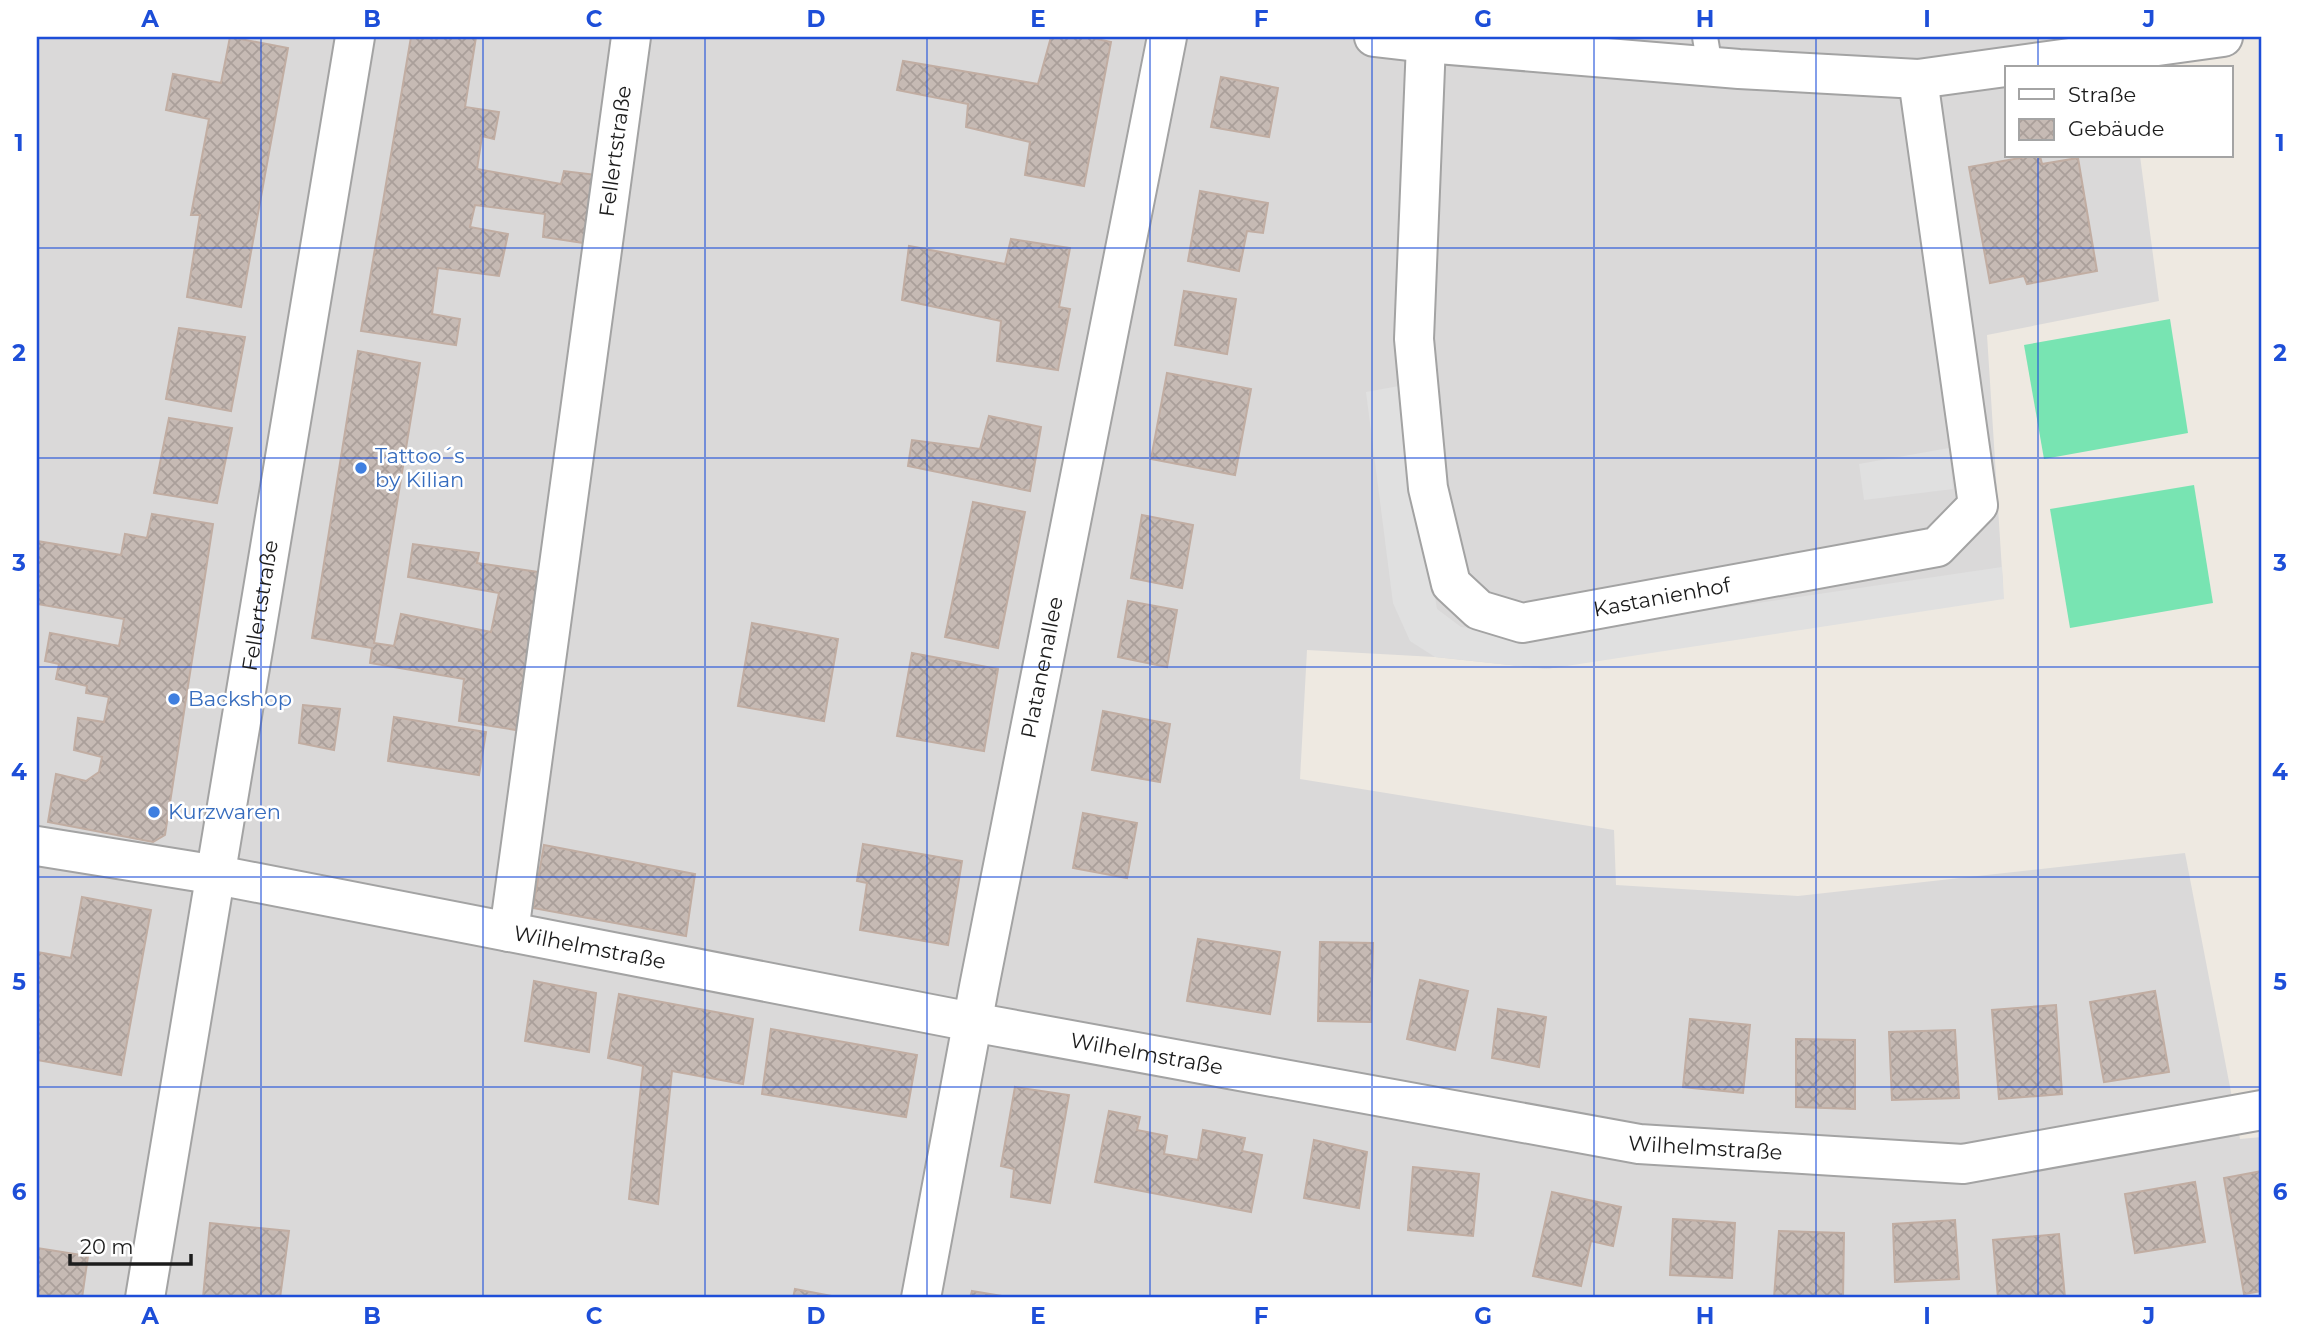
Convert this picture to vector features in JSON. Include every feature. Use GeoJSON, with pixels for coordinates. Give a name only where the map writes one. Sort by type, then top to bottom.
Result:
{"type":"FeatureCollection","features":[{"type":"Feature","properties":{"kind":"street","name":"Fellertstraße"},"geometry":{"type":"LineString","coordinates":[[145,1298],[355,37]]}},
{"type":"Feature","properties":{"kind":"street","name":"Fellertstraße"},"geometry":{"type":"LineString","coordinates":[[509,932],[631,37]]}},
{"type":"Feature","properties":{"kind":"street","name":"Platanenallee"},"geometry":{"type":"LineString","coordinates":[[922,1298],[972,1022],[1167,37]]}},
{"type":"Feature","properties":{"kind":"street"},"geometry":{"type":"LineString","coordinates":[[1374,37],[1707,52],[1919,79],[2005,67]]}},
{"type":"Feature","properties":{"kind":"street"},"geometry":{"type":"LineString","coordinates":[[2013,66],[2223,37]]}},
{"type":"Feature","properties":{"kind":"street","name":"Kastanienhof"},"geometry":{"type":"LineString","coordinates":[[1426,40],[1414,339],[1427,488],[1451,584],[1479,610],[1522,623],[1937,547],[1978,505],[1919,79]]}},
{"type":"Feature","properties":{"kind":"street","name":"Wilhelmstraße"},"geometry":{"type":"LineString","coordinates":[[37,846],[217,874],[972,1022],[1639,1144],[1963,1164],[2262,1111]]}},
{"type":"Feature","properties":{"kind":"shaded area"},"geometry":{"type":"Polygon","coordinates":[[[37,37],[2125,37],[2015,66],[2005,66],[2005,158],[2140,158],[2159,301],[1987,335],[2003,586],[1547,669],[1435,657],[1307,650],[1300,779],[1614,830],[1616,885],[1798,896],[2185,853],[2240,1139],[2262,1137],[2262,1298],[37,1298],[37,37]]]}},
{"type":"Feature","properties":{"kind":"shaded area"},"geometry":{"type":"Polygon","coordinates":[[[1399,386],[1437,609],[1461,627],[1540,635],[2002,567],[2004,599],[1547,669],[1435,657],[1410,641],[1393,603],[1366,392],[1399,386]]]}},
{"type":"Feature","properties":{"kind":"shaded area"},"geometry":{"type":"Polygon","coordinates":[[[1949,448],[1953,489],[1864,500],[1859,464],[1949,448]]]}},
{"type":"Feature","properties":{"kind":"green space"},"geometry":{"type":"Polygon","coordinates":[[[2170,319],[2188,433],[2044,459],[2024,345],[2170,319]]]}},
{"type":"Feature","properties":{"kind":"green space"},"geometry":{"type":"Polygon","coordinates":[[[2194,485],[2213,603],[2070,628],[2050,509],[2194,485]]]}},
{"type":"Feature","properties":{"kind":"building"},"geometry":{"type":"Polygon","coordinates":[[[230,37],[288,48],[241,307],[187,297],[200,215],[191,215],[209,119],[166,110],[173,74],[221,83],[230,37]]]}},
{"type":"Feature","properties":{"kind":"building"},"geometry":{"type":"Polygon","coordinates":[[[411,37],[476,37],[465,107],[499,112],[494,139],[482,136],[477,169],[561,184],[564,171],[597,175],[584,243],[543,237],[545,214],[475,205],[470,227],[508,234],[499,276],[438,268],[432,314],[460,319],[456,345],[361,331],[411,37]]]}},
{"type":"Feature","properties":{"kind":"building"},"geometry":{"type":"Polygon","coordinates":[[[1051,37],[1088,37],[1111,42],[1084,186],[1025,175],[1030,142],[966,127],[968,104],[897,90],[903,61],[1038,84],[1051,37]]]}},
{"type":"Feature","properties":{"kind":"building"},"geometry":{"type":"Polygon","coordinates":[[[1221,77],[1278,88],[1269,137],[1211,127],[1221,77]]]}},
{"type":"Feature","properties":{"kind":"building"},"geometry":{"type":"Polygon","coordinates":[[[2020,158],[2040,158],[2042,164],[2078,158],[2097,271],[2027,284],[2024,276],[1990,283],[1969,167],[2020,158]]]}},
{"type":"Feature","properties":{"kind":"building"},"geometry":{"type":"Polygon","coordinates":[[[1200,191],[1268,203],[1263,233],[1247,231],[1239,271],[1188,261],[1200,191]]]}},
{"type":"Feature","properties":{"kind":"building"},"geometry":{"type":"Polygon","coordinates":[[[1011,239],[1070,248],[1059,307],[1070,309],[1058,370],[997,361],[1001,321],[902,300],[909,246],[1005,264],[1011,239]]]}},
{"type":"Feature","properties":{"kind":"building"},"geometry":{"type":"Polygon","coordinates":[[[1184,291],[1236,299],[1227,354],[1175,345],[1184,291]]]}},
{"type":"Feature","properties":{"kind":"building"},"geometry":{"type":"Polygon","coordinates":[[[179,328],[245,337],[231,411],[166,399],[179,328]]]}},
{"type":"Feature","properties":{"kind":"building"},"geometry":{"type":"Polygon","coordinates":[[[358,351],[420,363],[374,643],[394,646],[401,614],[491,632],[499,593],[408,577],[413,544],[479,553],[477,563],[539,572],[516,730],[459,721],[464,679],[370,663],[372,648],[312,638],[358,351]]]}},
{"type":"Feature","properties":{"kind":"building"},"geometry":{"type":"Polygon","coordinates":[[[1167,373],[1251,389],[1235,475],[1151,459],[1167,373]]]}},
{"type":"Feature","properties":{"kind":"building"},"geometry":{"type":"Polygon","coordinates":[[[989,416],[1041,427],[1030,491],[908,466],[912,440],[980,449],[989,416]]]}},
{"type":"Feature","properties":{"kind":"building"},"geometry":{"type":"Polygon","coordinates":[[[169,418],[232,428],[217,503],[154,493],[169,418]]]}},
{"type":"Feature","properties":{"kind":"building"},"geometry":{"type":"Polygon","coordinates":[[[973,502],[1025,512],[998,648],[945,637],[973,502]]]}},
{"type":"Feature","properties":{"kind":"building"},"geometry":{"type":"Polygon","coordinates":[[[152,514],[213,524],[165,835],[153,842],[48,822],[56,774],[86,781],[99,772],[102,757],[74,750],[78,718],[104,722],[109,697],[86,693],[87,686],[56,679],[59,664],[45,661],[50,633],[119,646],[124,619],[37,604],[37,541],[121,555],[125,534],[147,538],[152,514]]]}},
{"type":"Feature","properties":{"kind":"building"},"geometry":{"type":"Polygon","coordinates":[[[1142,515],[1193,525],[1182,588],[1131,578],[1142,515]]]}},
{"type":"Feature","properties":{"kind":"building"},"geometry":{"type":"Polygon","coordinates":[[[1128,601],[1177,610],[1167,667],[1118,657],[1128,601]]]}},
{"type":"Feature","properties":{"kind":"building"},"geometry":{"type":"Polygon","coordinates":[[[752,623],[838,639],[824,721],[738,706],[752,623]]]}},
{"type":"Feature","properties":{"kind":"building"},"geometry":{"type":"Polygon","coordinates":[[[912,653],[998,669],[984,751],[897,736],[912,653]]]}},
{"type":"Feature","properties":{"kind":"building"},"geometry":{"type":"Polygon","coordinates":[[[303,705],[340,709],[334,750],[299,743],[303,705]]]}},
{"type":"Feature","properties":{"kind":"building"},"geometry":{"type":"Polygon","coordinates":[[[1103,711],[1170,724],[1160,782],[1092,770],[1103,711]]]}},
{"type":"Feature","properties":{"kind":"building"},"geometry":{"type":"Polygon","coordinates":[[[394,717],[486,732],[479,775],[388,761],[394,717]]]}},
{"type":"Feature","properties":{"kind":"building"},"geometry":{"type":"Polygon","coordinates":[[[1083,813],[1137,823],[1127,878],[1073,868],[1083,813]]]}},
{"type":"Feature","properties":{"kind":"building"},"geometry":{"type":"Polygon","coordinates":[[[863,844],[962,861],[948,945],[860,930],[867,883],[857,881],[863,844]]]}},
{"type":"Feature","properties":{"kind":"building"},"geometry":{"type":"Polygon","coordinates":[[[544,845],[695,874],[686,936],[533,908],[544,845]]]}},
{"type":"Feature","properties":{"kind":"building"},"geometry":{"type":"Polygon","coordinates":[[[82,897],[151,910],[121,1075],[37,1060],[37,952],[71,958],[82,897]]]}},
{"type":"Feature","properties":{"kind":"building"},"geometry":{"type":"Polygon","coordinates":[[[1198,939],[1280,952],[1270,1014],[1187,1001],[1198,939]]]}},
{"type":"Feature","properties":{"kind":"building"},"geometry":{"type":"Polygon","coordinates":[[[1320,942],[1373,943],[1371,1022],[1318,1021],[1320,942]]]}},
{"type":"Feature","properties":{"kind":"building"},"geometry":{"type":"Polygon","coordinates":[[[1420,980],[1468,991],[1455,1050],[1407,1039],[1420,980]]]}},
{"type":"Feature","properties":{"kind":"building"},"geometry":{"type":"Polygon","coordinates":[[[534,981],[596,993],[589,1052],[525,1041],[534,981]]]}},
{"type":"Feature","properties":{"kind":"building"},"geometry":{"type":"Polygon","coordinates":[[[2155,991],[2169,1072],[2104,1082],[2090,1002],[2155,991]]]}},
{"type":"Feature","properties":{"kind":"building"},"geometry":{"type":"Polygon","coordinates":[[[619,994],[753,1019],[743,1084],[672,1071],[658,1204],[629,1199],[643,1066],[608,1058],[619,994]]]}},
{"type":"Feature","properties":{"kind":"building"},"geometry":{"type":"Polygon","coordinates":[[[2056,1005],[2062,1094],[1999,1099],[1992,1010],[2056,1005]]]}},
{"type":"Feature","properties":{"kind":"building"},"geometry":{"type":"Polygon","coordinates":[[[1498,1009],[1546,1017],[1539,1067],[1492,1058],[1498,1009]]]}},
{"type":"Feature","properties":{"kind":"building"},"geometry":{"type":"Polygon","coordinates":[[[1690,1019],[1750,1025],[1743,1093],[1683,1087],[1690,1019]]]}},
{"type":"Feature","properties":{"kind":"building"},"geometry":{"type":"Polygon","coordinates":[[[771,1029],[917,1055],[906,1117],[762,1094],[771,1029]]]}},
{"type":"Feature","properties":{"kind":"building"},"geometry":{"type":"Polygon","coordinates":[[[1955,1030],[1959,1098],[1892,1100],[1889,1032],[1955,1030]]]}},
{"type":"Feature","properties":{"kind":"building"},"geometry":{"type":"Polygon","coordinates":[[[1796,1039],[1855,1040],[1855,1109],[1796,1107],[1796,1039]]]}},
{"type":"Feature","properties":{"kind":"building"},"geometry":{"type":"Polygon","coordinates":[[[1015,1087],[1069,1095],[1050,1203],[1011,1197],[1014,1169],[1001,1166],[1015,1087]]]}},
{"type":"Feature","properties":{"kind":"building"},"geometry":{"type":"Polygon","coordinates":[[[1109,1111],[1140,1117],[1137,1130],[1167,1136],[1164,1154],[1198,1160],[1203,1130],[1245,1138],[1242,1151],[1262,1155],[1251,1212],[1095,1182],[1109,1111]]]}},
{"type":"Feature","properties":{"kind":"building"},"geometry":{"type":"Polygon","coordinates":[[[1314,1140],[1367,1152],[1359,1208],[1304,1198],[1314,1140]]]}},
{"type":"Feature","properties":{"kind":"building"},"geometry":{"type":"Polygon","coordinates":[[[1413,1167],[1479,1174],[1473,1236],[1408,1230],[1413,1167]]]}},
{"type":"Feature","properties":{"kind":"building"},"geometry":{"type":"Polygon","coordinates":[[[2262,1171],[2262,1291],[2244,1294],[2224,1178],[2262,1171]]]}},
{"type":"Feature","properties":{"kind":"building"},"geometry":{"type":"Polygon","coordinates":[[[2195,1182],[2205,1242],[2135,1253],[2125,1194],[2195,1182]]]}},
{"type":"Feature","properties":{"kind":"building"},"geometry":{"type":"Polygon","coordinates":[[[1552,1192],[1621,1207],[1613,1246],[1591,1241],[1581,1286],[1533,1276],[1552,1192]]]}},
{"type":"Feature","properties":{"kind":"building"},"geometry":{"type":"Polygon","coordinates":[[[1673,1219],[1735,1223],[1732,1278],[1670,1275],[1673,1219]]]}},
{"type":"Feature","properties":{"kind":"building"},"geometry":{"type":"Polygon","coordinates":[[[1955,1220],[1959,1279],[1895,1282],[1893,1224],[1955,1220]]]}},
{"type":"Feature","properties":{"kind":"building"},"geometry":{"type":"Polygon","coordinates":[[[210,1223],[289,1231],[280,1298],[203,1298],[210,1223]]]}},
{"type":"Feature","properties":{"kind":"building"},"geometry":{"type":"Polygon","coordinates":[[[1779,1231],[1844,1233],[1843,1298],[1774,1298],[1779,1231]]]}},
{"type":"Feature","properties":{"kind":"building"},"geometry":{"type":"Polygon","coordinates":[[[2059,1234],[2065,1298],[1998,1298],[1993,1240],[2059,1234]]]}},
{"type":"Feature","properties":{"kind":"building"},"geometry":{"type":"Polygon","coordinates":[[[37,1248],[88,1256],[82,1298],[37,1298],[37,1248]]]}},
{"type":"Feature","properties":{"kind":"building"},"geometry":{"type":"Polygon","coordinates":[[[795,1289],[842,1298],[793,1298],[795,1289]]]}},
{"type":"Feature","properties":{"kind":"building"},"geometry":{"type":"Polygon","coordinates":[[[972,1291],[1014,1298],[970,1298],[972,1291]]]}},
{"type":"Feature","properties":{"kind":"place","name":"Tattoo´s by Kilian"},"geometry":{"type":"Point","coordinates":[361,468]}},
{"type":"Feature","properties":{"kind":"place","name":"Backshop"},"geometry":{"type":"Point","coordinates":[174,699]}},
{"type":"Feature","properties":{"kind":"place","name":"Kurzwaren"},"geometry":{"type":"Point","coordinates":[154,812]}}]}
